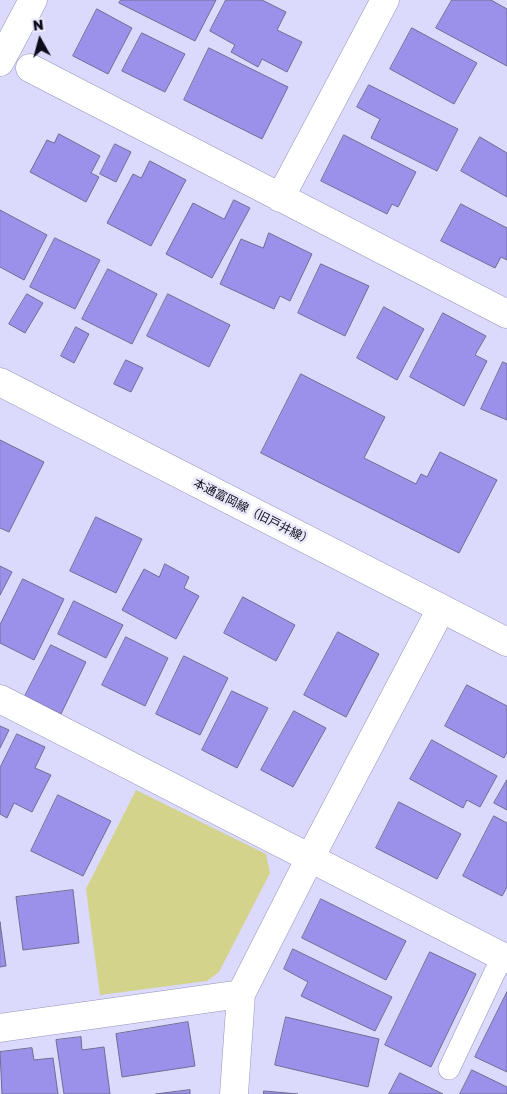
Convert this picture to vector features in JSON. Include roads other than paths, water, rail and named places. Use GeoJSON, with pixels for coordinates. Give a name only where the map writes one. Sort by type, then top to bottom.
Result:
{"type":"FeatureCollection","features":[{"type":"Feature","properties":{"kind":"street"},"geometry":{"type":"LineString","coordinates":[[1,57],[33,0]]}},
{"type":"Feature","properties":{"kind":"street"},"geometry":{"type":"LineString","coordinates":[[280,198],[385,0]]}},
{"type":"Feature","properties":{"kind":"street"},"geometry":{"type":"LineString","coordinates":[[30,68],[507,314]]}},
{"type":"Feature","properties":{"kind":"street","name":"本通富岡線（旧戸井線）"},"geometry":{"type":"LineString","coordinates":[[0,382],[507,642]]}},
{"type":"Feature","properties":{"kind":"street"},"geometry":{"type":"LineString","coordinates":[[234,1094],[241,994],[441,608]]}},
{"type":"Feature","properties":{"kind":"street"},"geometry":{"type":"LineString","coordinates":[[0,699],[505,958]]}},
{"type":"Feature","properties":{"kind":"street"},"geometry":{"type":"LineString","coordinates":[[0,1028],[241,994]]}},
{"type":"Feature","properties":{"kind":"lane"},"geometry":{"type":"LineString","coordinates":[[450,1069],[505,958]]}}]}
